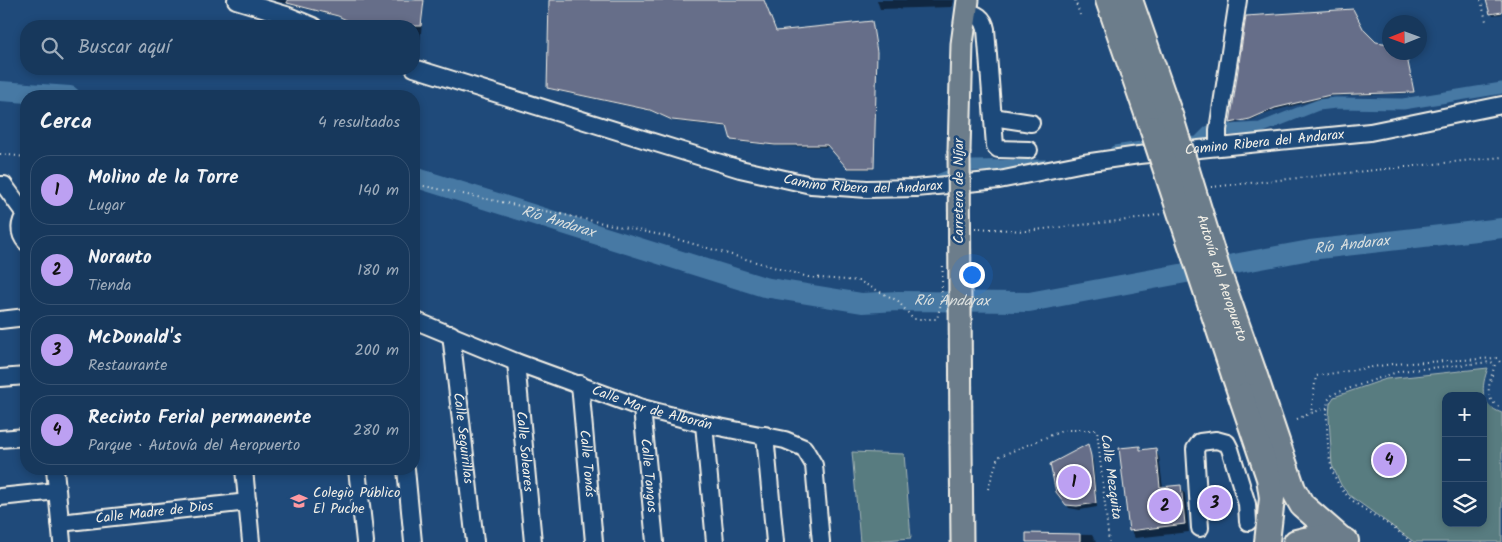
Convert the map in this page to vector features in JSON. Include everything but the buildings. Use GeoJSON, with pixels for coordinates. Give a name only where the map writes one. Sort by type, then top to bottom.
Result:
{"type":"FeatureCollection","features":[{"type":"Feature","properties":{"kind":"highway","name":"Autovía del Aeropuerto"},"geometry":{"type":"LineString","coordinates":[[1108,0],[1162,123],[1218,271],[1269,478],[1272,498],[1267,542]]}},
{"type":"Feature","properties":{"kind":"highway","name":"Autovía del Aeropuerto"},"geometry":{"type":"LineString","coordinates":[[1130,0],[1162,123]]}},
{"type":"Feature","properties":{"kind":"highway","name":"Autovía del Aeropuerto"},"geometry":{"type":"LineString","coordinates":[[1244,374],[1293,489],[1302,504],[1344,540]]}},
{"type":"Feature","properties":{"kind":"highway"},"geometry":{"type":"LineString","coordinates":[[1296,542],[1318,538],[1344,540]]}},
{"type":"Feature","properties":{"kind":"main road","name":"Carretera de Níjar"},"geometry":{"type":"LineString","coordinates":[[960,539],[959,151],[962,44],[967,6]]}},
{"type":"Feature","properties":{"kind":"street"},"geometry":{"type":"LineString","coordinates":[[236,0],[298,20]]}},
{"type":"Feature","properties":{"kind":"street"},"geometry":{"type":"LineString","coordinates":[[1218,146],[1218,130],[1238,0]]}},
{"type":"Feature","properties":{"kind":"street"},"geometry":{"type":"LineString","coordinates":[[967,6],[984,20],[989,49],[995,146],[998,148],[1029,150]]}},
{"type":"Feature","properties":{"kind":"street","name":"Camino Ribera del Andarax"},"geometry":{"type":"LineString","coordinates":[[420,70],[740,169],[811,185],[897,188],[990,181],[1084,163],[1218,146],[1370,132],[1502,105]]}},
{"type":"Feature","properties":{"kind":"street"},"geometry":{"type":"LineString","coordinates":[[993,116],[1031,123]]}},
{"type":"Feature","properties":{"kind":"street"},"geometry":{"type":"LineString","coordinates":[[0,185],[4,186],[20,206]]}},
{"type":"Feature","properties":{"kind":"street"},"geometry":{"type":"LineString","coordinates":[[0,320],[20,318]]}},
{"type":"Feature","properties":{"kind":"street","name":"Calle Mar de Alborán"},"geometry":{"type":"LineString","coordinates":[[420,322],[516,362],[642,408],[704,424],[765,435],[785,440],[804,448],[814,465],[820,542]]}},
{"type":"Feature","properties":{"kind":"street","name":"Calle Seguirillas"},"geometry":{"type":"LineString","coordinates":[[451,334],[475,542]]}},
{"type":"Feature","properties":{"kind":"street","name":"Calle Soleares"},"geometry":{"type":"LineString","coordinates":[[516,362],[533,542]]}},
{"type":"Feature","properties":{"kind":"street"},"geometry":{"type":"LineString","coordinates":[[0,378],[20,376]]}},
{"type":"Feature","properties":{"kind":"street","name":"Calle Tonás"},"geometry":{"type":"LineString","coordinates":[[580,384],[594,542]]}},
{"type":"Feature","properties":{"kind":"street","name":"Calle Tangos"},"geometry":{"type":"LineString","coordinates":[[642,408],[655,542]]}},
{"type":"Feature","properties":{"kind":"street"},"geometry":{"type":"LineString","coordinates":[[704,424],[714,542]]}},
{"type":"Feature","properties":{"kind":"street"},"geometry":{"type":"LineString","coordinates":[[765,435],[775,542]]}},
{"type":"Feature","properties":{"kind":"street"},"geometry":{"type":"LineString","coordinates":[[0,439],[20,437]]}},
{"type":"Feature","properties":{"kind":"street"},"geometry":{"type":"LineString","coordinates":[[1200,528],[1195,449],[1200,442],[1216,440],[1227,444],[1230,449],[1247,504],[1248,522]]}},
{"type":"Feature","properties":{"kind":"street"},"geometry":{"type":"LineString","coordinates":[[56,475],[62,542]]}},
{"type":"Feature","properties":{"kind":"street"},"geometry":{"type":"LineString","coordinates":[[245,475],[251,542]]}},
{"type":"Feature","properties":{"kind":"street"},"geometry":{"type":"LineString","coordinates":[[358,475],[365,542]]}},
{"type":"Feature","properties":{"kind":"street"},"geometry":{"type":"LineString","coordinates":[[407,475],[413,542]]}},
{"type":"Feature","properties":{"kind":"street"},"geometry":{"type":"LineString","coordinates":[[0,497],[57,491]]}},
{"type":"Feature","properties":{"kind":"street","name":"Calle Madre de Dios"},"geometry":{"type":"LineString","coordinates":[[60,523],[248,502]]}},
{"type":"Feature","properties":{"kind":"path"},"geometry":{"type":"LineString","coordinates":[[1075,0],[1080,15]]}},
{"type":"Feature","properties":{"kind":"path"},"geometry":{"type":"LineString","coordinates":[[1481,0],[1486,21]]}},
{"type":"Feature","properties":{"kind":"path"},"geometry":{"type":"LineString","coordinates":[[0,154],[20,156]]}},
{"type":"Feature","properties":{"kind":"path"},"geometry":{"type":"LineString","coordinates":[[420,185],[666,236],[808,277],[859,281],[898,301],[913,319],[937,319],[941,302]]}},
{"type":"Feature","properties":{"kind":"path"},"geometry":{"type":"LineString","coordinates":[[1311,413],[1316,376],[1392,364],[1497,358],[1502,365]]}},
{"type":"Feature","properties":{"kind":"path"},"geometry":{"type":"LineString","coordinates":[[1411,542],[1359,506],[1339,488],[1331,469],[1329,456],[1327,408],[1333,394],[1392,373],[1491,362],[1496,364],[1488,386],[1489,394],[1492,401],[1502,408]]}},
{"type":"Feature","properties":{"kind":"path"},"geometry":{"type":"LineString","coordinates":[[1297,419],[1327,408]]}},
{"type":"Feature","properties":{"kind":"path","name":"Calle Mezquita"},"geometry":{"type":"LineString","coordinates":[[988,489],[998,457],[1064,430],[1097,430],[1109,542]]}},
{"type":"Feature","properties":{"kind":"green space"},"geometry":{"type":"Polygon","coordinates":[[[1488,368],[1484,392],[1442,392],[1442,527],[1487,527],[1487,402],[1495,410],[1502,413],[1502,542],[1414,542],[1349,495],[1341,485],[1332,465],[1329,417],[1330,403],[1334,397],[1386,379],[1488,368]]]}},
{"type":"Feature","properties":{"kind":"green space"},"geometry":{"type":"Polygon","coordinates":[[[852,452],[904,454],[911,538],[860,542],[852,452]]]}},
{"type":"Feature","properties":{"kind":"waterway"},"geometry":{"type":"LineString","coordinates":[[1227,130],[1260,128],[1318,105],[1336,103],[1403,104],[1502,88]]}},
{"type":"Feature","properties":{"kind":"waterway","name":"Río Andarax"},"geometry":{"type":"LineString","coordinates":[[0,91],[20,92]]}},
{"type":"Feature","properties":{"kind":"waterway"},"geometry":{"type":"LineString","coordinates":[[1184,143],[1198,142],[1209,131]]}},
{"type":"Feature","properties":{"kind":"waterway"},"geometry":{"type":"LineString","coordinates":[[1115,151],[1161,144]]}},
{"type":"Feature","properties":{"kind":"waterway"},"geometry":{"type":"LineString","coordinates":[[930,183],[972,166],[1045,165]]}},
{"type":"Feature","properties":{"kind":"waterway","name":"Río Andarax"},"geometry":{"type":"LineString","coordinates":[[420,179],[764,287],[862,303],[898,301],[1029,302],[1310,250],[1502,228]]}},
{"type":"Feature","properties":{"kind":"place","name":"Recinto Ferial permanente"},"geometry":{"type":"Point","coordinates":[1389,460]}},
{"type":"Feature","properties":{"kind":"place","name":"Molino de la Torre"},"geometry":{"type":"Point","coordinates":[1074,482]}},
{"type":"Feature","properties":{"kind":"place","name":"Colegio Público El Puche"},"geometry":{"type":"Point","coordinates":[299,501]}},
{"type":"Feature","properties":{"kind":"place","name":"McDonald's"},"geometry":{"type":"Point","coordinates":[1215,503]}},
{"type":"Feature","properties":{"kind":"place","name":"Norauto"},"geometry":{"type":"Point","coordinates":[1165,506]}}]}
